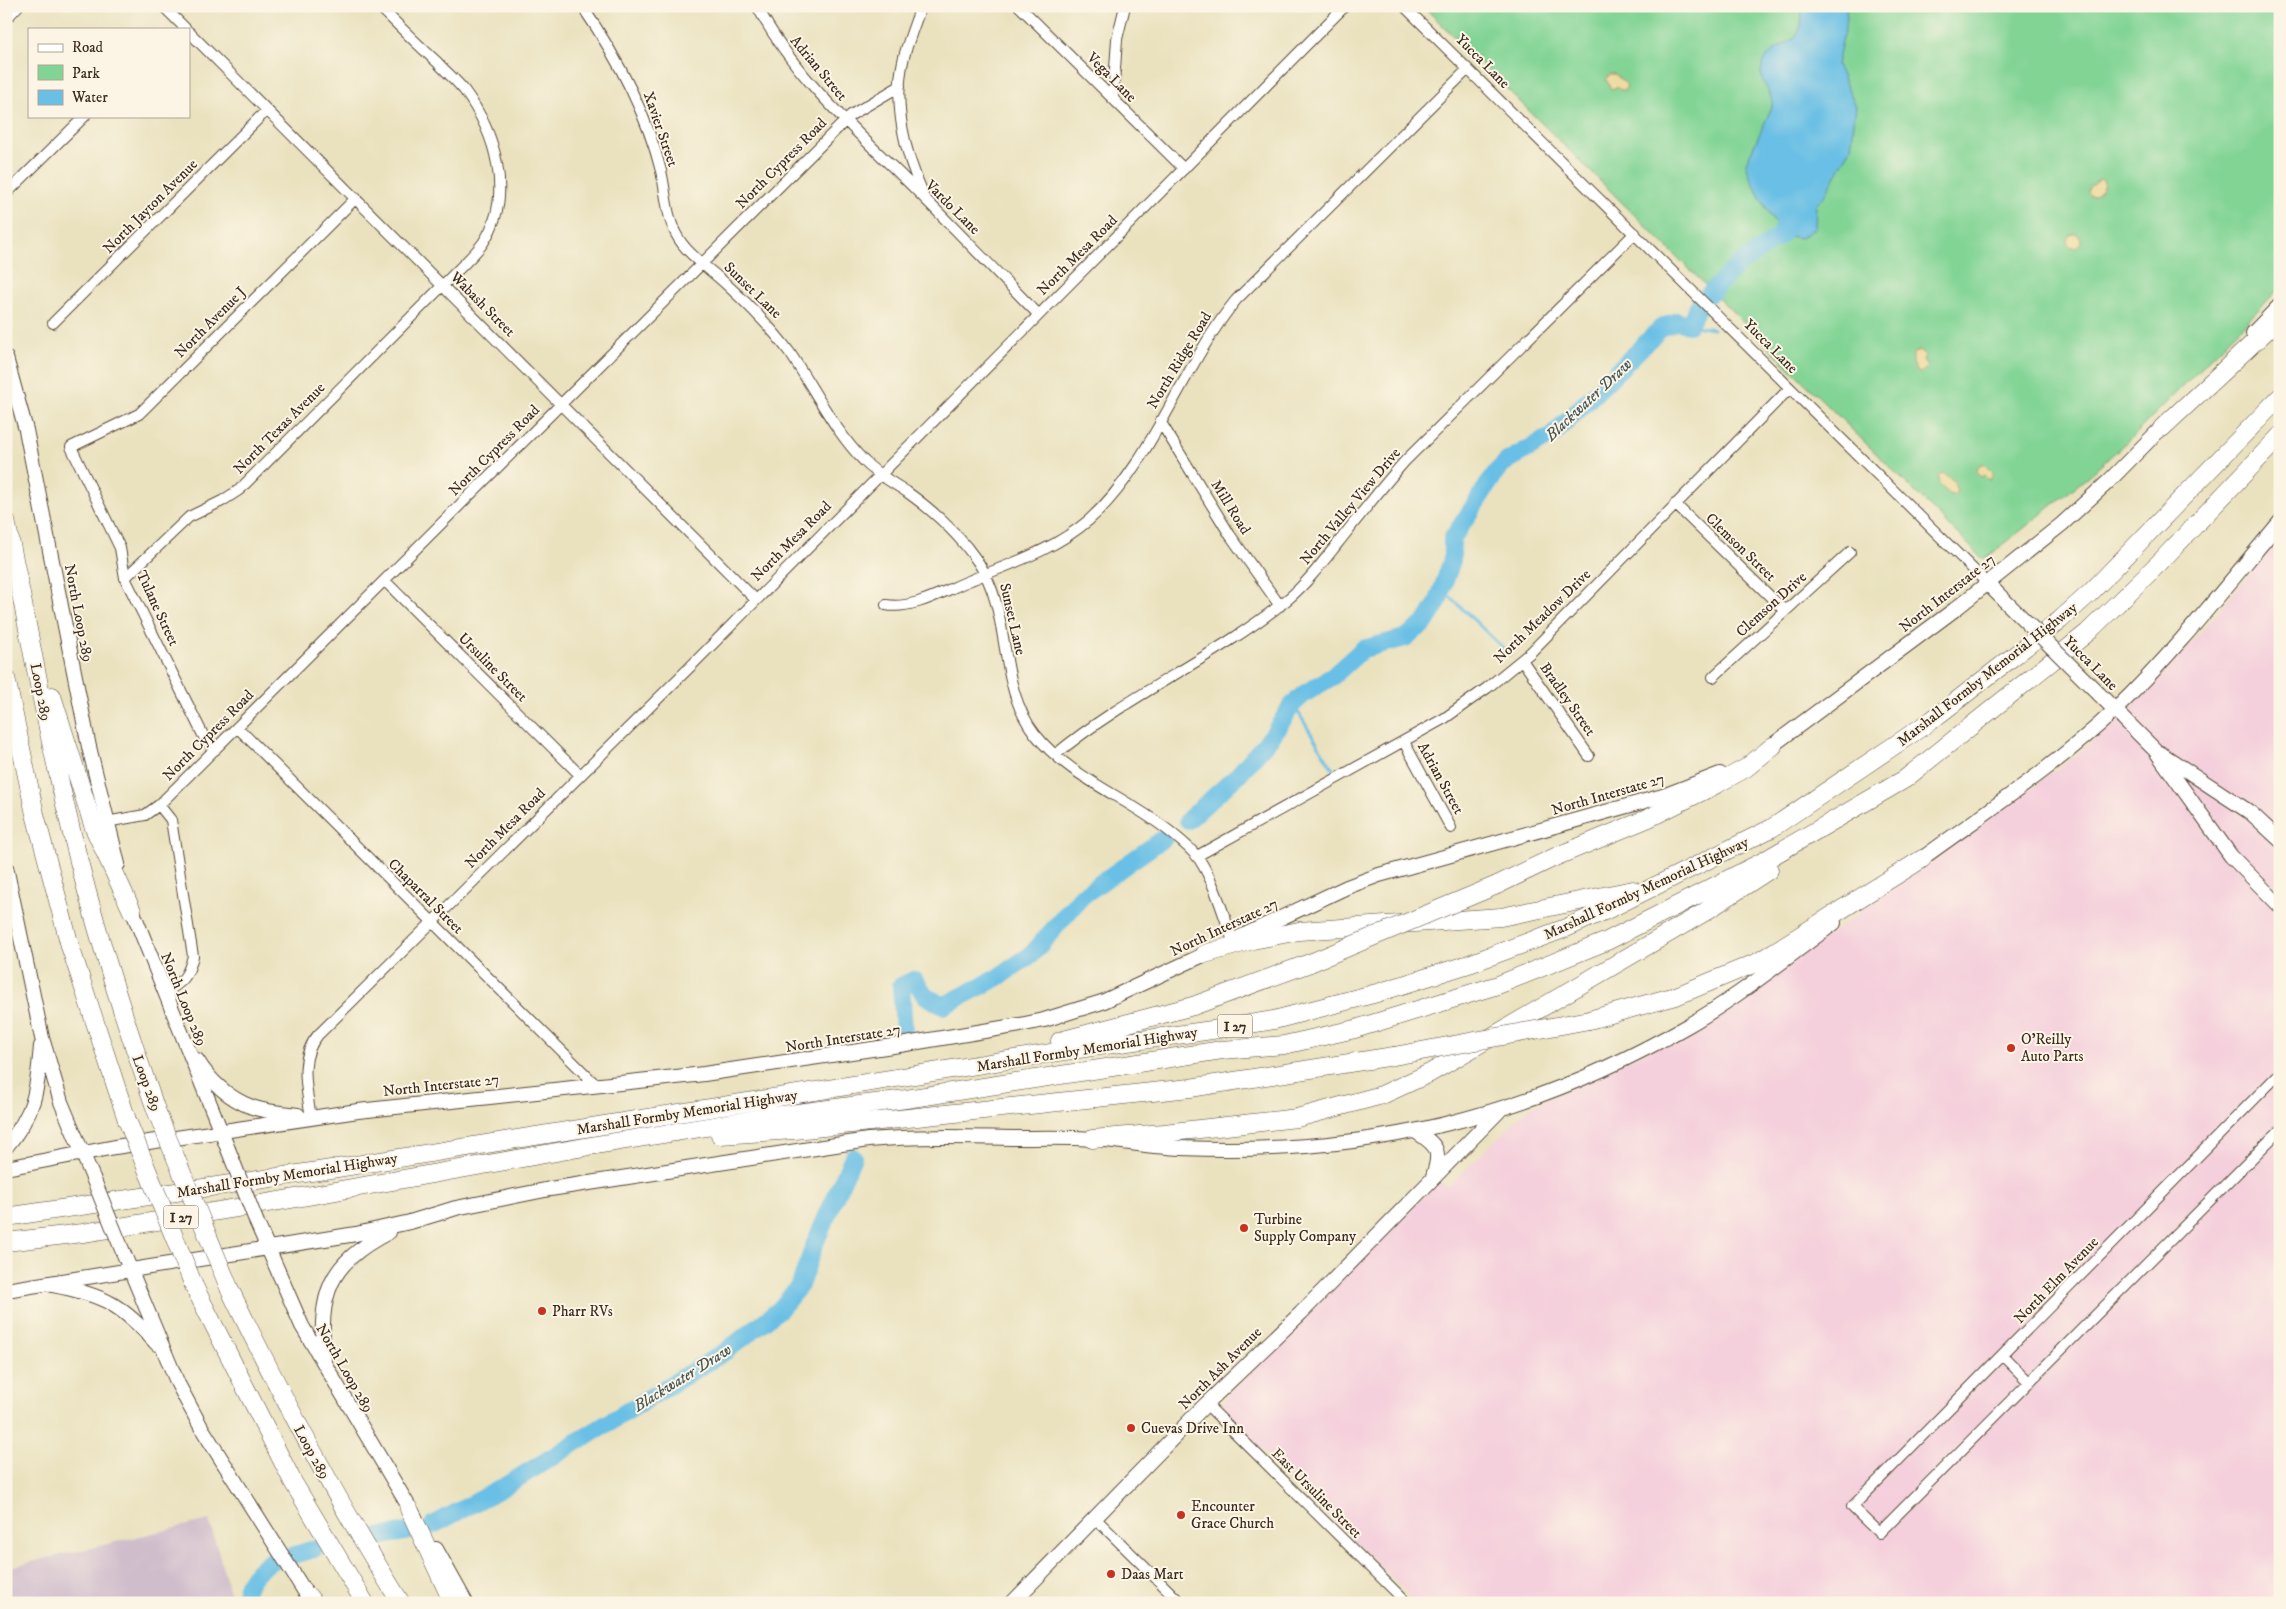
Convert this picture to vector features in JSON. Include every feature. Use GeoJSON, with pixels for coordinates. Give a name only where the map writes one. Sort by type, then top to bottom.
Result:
{"type":"FeatureCollection","features":[{"type":"Feature","properties":{"kind":"highway"},"geometry":{"type":"LineString","coordinates":[[2162,428],[2280,318]]}},
{"type":"Feature","properties":{"kind":"highway","name":"Marshall Formby Memorial Highway"},"geometry":{"type":"LineString","coordinates":[[6,1217],[325,1170],[1057,1052],[1256,1023],[1334,1006],[1428,978],[1532,941],[1613,907],[1772,828],[1861,770],[1932,720],[2060,620],[2136,548],[2280,397]]}},
{"type":"Feature","properties":{"kind":"highway","name":"Marshall Formby Memorial Highway"},"geometry":{"type":"LineString","coordinates":[[6,1242],[83,1233],[279,1201],[590,1146],[1222,1050],[1284,1045],[1355,1029],[1498,985],[1607,941],[1762,862],[1906,780],[2087,632],[2160,562],[2280,436]]}},
{"type":"Feature","properties":{"kind":"highway","name":"Loop 289"},"geometry":{"type":"LineString","coordinates":[[6,521],[57,770],[82,870],[126,1026],[156,1110],[230,1290],[301,1433],[345,1512],[401,1603]]}},
{"type":"Feature","properties":{"kind":"highway"},"geometry":{"type":"LineString","coordinates":[[18,574],[41,644],[51,695],[94,828],[132,911]]}},
{"type":"Feature","properties":{"kind":"highway","name":"Loop 289"},"geometry":{"type":"LineString","coordinates":[[6,678],[35,814],[70,946],[127,1120],[194,1286],[293,1482],[365,1603]]}},
{"type":"Feature","properties":{"kind":"highway"},"geometry":{"type":"LineString","coordinates":[[906,1077],[1149,1019],[1241,990],[1497,885],[1555,857],[1648,818],[1746,768],[1773,746]]}},
{"type":"Feature","properties":{"kind":"highway"},"geometry":{"type":"LineString","coordinates":[[1092,1139],[1297,1118],[1354,1103],[1400,1087],[1430,1072],[1703,913],[1906,780]]}},
{"type":"Feature","properties":{"kind":"highway"},"geometry":{"type":"LineString","coordinates":[[590,1146],[795,1130],[1190,1088],[1394,1056],[1589,1020],[1676,996],[1758,962],[1922,859]]}},
{"type":"Feature","properties":{"kind":"highway"},"geometry":{"type":"LineString","coordinates":[[1205,954],[1254,940],[1299,931],[1501,917],[1656,885]]}},
{"type":"Feature","properties":{"kind":"highway"},"geometry":{"type":"LineString","coordinates":[[6,1247],[83,1233]]}},
{"type":"Feature","properties":{"kind":"highway"},"geometry":{"type":"LineString","coordinates":[[409,1510],[453,1603]]}},
{"type":"Feature","properties":{"kind":"main road","name":"North Interstate 27"},"geometry":{"type":"LineString","coordinates":[[6,1168],[82,1152],[358,1110],[762,1066],[1036,1022],[1102,1002],[1347,887],[1379,875],[1663,796],[1740,765],[1773,746],[1954,610],[2062,524],[2162,428],[2280,305]]}},
{"type":"Feature","properties":{"kind":"main road","name":"North Loop 289"},"geometry":{"type":"LineString","coordinates":[[6,358],[30,448],[89,747],[106,822],[132,911],[257,1223],[302,1326],[409,1510],[426,1531],[466,1603]]}},
{"type":"Feature","properties":{"kind":"main road"},"geometry":{"type":"LineString","coordinates":[[6,1290],[356,1234],[410,1222],[456,1208],[550,1189],[868,1140],[918,1136],[1092,1139],[1179,1148],[1284,1148],[1369,1140],[1415,1131],[1501,1109],[1569,1085],[1618,1062],[1688,1025],[1755,981],[2072,748],[2115,710],[2159,663],[2280,522]]}},
{"type":"Feature","properties":{"kind":"main road","name":"Yucca Lane"},"geometry":{"type":"LineString","coordinates":[[1987,583],[2155,750]]}},
{"type":"Feature","properties":{"kind":"main road"},"geometry":{"type":"LineString","coordinates":[[2155,750],[2251,814],[2280,840]]}},
{"type":"Feature","properties":{"kind":"main road"},"geometry":{"type":"LineString","coordinates":[[2155,750],[2231,856],[2280,906]]}},
{"type":"Feature","properties":{"kind":"main road"},"geometry":{"type":"LineString","coordinates":[[6,867],[42,1038],[62,1102],[163,1350],[178,1384],[201,1427],[311,1601]]}},
{"type":"Feature","properties":{"kind":"main road"},"geometry":{"type":"LineString","coordinates":[[181,1034],[202,1068],[230,1096],[252,1107],[311,1118]]}},
{"type":"Feature","properties":{"kind":"main road"},"geometry":{"type":"LineString","coordinates":[[6,1147],[26,1122],[32,1104],[37,1085],[42,1038]]}},
{"type":"Feature","properties":{"kind":"main road","name":"North Ash Avenue"},"geometry":{"type":"LineString","coordinates":[[1012,1603],[1206,1404],[1301,1312],[1501,1109]]}},
{"type":"Feature","properties":{"kind":"main road"},"geometry":{"type":"LineString","coordinates":[[1415,1131],[1427,1138],[1438,1152],[1438,1162],[1432,1179]]}},
{"type":"Feature","properties":{"kind":"main road"},"geometry":{"type":"LineString","coordinates":[[324,1364],[322,1336],[324,1301],[329,1287],[338,1272],[348,1258],[364,1245],[410,1222]]}},
{"type":"Feature","properties":{"kind":"main road"},"geometry":{"type":"LineString","coordinates":[[44,1283],[92,1293],[108,1301],[134,1319],[163,1350]]}},
{"type":"Feature","properties":{"kind":"street"},"geometry":{"type":"LineString","coordinates":[[6,18],[18,6]]}},
{"type":"Feature","properties":{"kind":"street"},"geometry":{"type":"LineString","coordinates":[[163,6],[180,27]]}},
{"type":"Feature","properties":{"kind":"street","name":"North Texas Avenue"},"geometry":{"type":"LineString","coordinates":[[125,578],[189,517],[222,501],[239,490],[443,285],[483,242],[494,218],[500,187],[496,157],[483,118],[462,88],[379,6]]}},
{"type":"Feature","properties":{"kind":"street","name":"Xavier Street"},"geometry":{"type":"LineString","coordinates":[[582,6],[622,70],[643,115],[661,171],[676,235],[702,263]]}},
{"type":"Feature","properties":{"kind":"street","name":"Adrian Street"},"geometry":{"type":"LineString","coordinates":[[758,6],[769,30],[794,65],[845,121]]}},
{"type":"Feature","properties":{"kind":"street"},"geometry":{"type":"LineString","coordinates":[[921,6],[903,61],[900,86],[904,141],[912,169],[926,201]]}},
{"type":"Feature","properties":{"kind":"street","name":"Vega Lane"},"geometry":{"type":"LineString","coordinates":[[1020,6],[1184,169]]}},
{"type":"Feature","properties":{"kind":"street"},"geometry":{"type":"LineString","coordinates":[[1113,99],[1117,39],[1125,6]]}},
{"type":"Feature","properties":{"kind":"street","name":"North Mesa Road"},"geometry":{"type":"LineString","coordinates":[[311,1118],[306,1065],[313,1041],[692,665],[755,599],[1345,6]]}},
{"type":"Feature","properties":{"kind":"street","name":"Yucca Lane"},"geometry":{"type":"LineString","coordinates":[[1404,6],[1987,583]]}},
{"type":"Feature","properties":{"kind":"street","name":"Wabash Street"},"geometry":{"type":"LineString","coordinates":[[190,33],[755,599]]}},
{"type":"Feature","properties":{"kind":"street","name":"North Ridge Road"},"geometry":{"type":"LineString","coordinates":[[886,606],[905,607],[1036,554],[1070,534],[1089,519],[1122,482],[1160,421],[1201,349],[1236,300],[1468,69]]}},
{"type":"Feature","properties":{"kind":"street","name":"North Cypress Road"},"geometry":{"type":"LineString","coordinates":[[106,822],[145,815],[159,805],[845,121],[867,104],[900,86]]}},
{"type":"Feature","properties":{"kind":"street","name":"North Jayton Avenue"},"geometry":{"type":"LineString","coordinates":[[54,323],[267,110]]}},
{"type":"Feature","properties":{"kind":"street"},"geometry":{"type":"LineString","coordinates":[[6,194],[83,118]]}},
{"type":"Feature","properties":{"kind":"street","name":"Vardo Lane"},"geometry":{"type":"LineString","coordinates":[[845,121],[1039,315]]}},
{"type":"Feature","properties":{"kind":"street","name":"North Avenue J"},"geometry":{"type":"LineString","coordinates":[[71,447],[139,414],[356,198]]}},
{"type":"Feature","properties":{"kind":"street","name":"North Valley View Drive"},"geometry":{"type":"LineString","coordinates":[[1055,754],[1082,732],[1280,606],[1303,586],[1405,461],[1635,233]]}},
{"type":"Feature","properties":{"kind":"street","name":"Sunset Lane"},"geometry":{"type":"LineString","coordinates":[[702,263],[774,332],[855,451],[879,474],[946,522],[966,546],[986,574],[997,600],[1013,690],[1020,710],[1034,733],[1078,774],[1148,815],[1197,856],[1209,878],[1233,941]]}},
{"type":"Feature","properties":{"kind":"street","name":"North Meadow Drive"},"geometry":{"type":"LineString","coordinates":[[1197,856],[1445,718],[1522,660],[1790,388]]}},
{"type":"Feature","properties":{"kind":"street","name":"Mill Road"},"geometry":{"type":"LineString","coordinates":[[1160,421],[1230,535],[1280,606]]}},
{"type":"Feature","properties":{"kind":"street","name":"Tulane Street"},"geometry":{"type":"LineString","coordinates":[[71,447],[120,548],[125,578],[205,739],[215,750]]}},
{"type":"Feature","properties":{"kind":"street","name":"Clemson Street"},"geometry":{"type":"LineString","coordinates":[[1675,504],[1785,611]]}},
{"type":"Feature","properties":{"kind":"street","name":"Clemson Drive"},"geometry":{"type":"LineString","coordinates":[[1713,677],[1850,552]]}},
{"type":"Feature","properties":{"kind":"street","name":"Ursuline Street"},"geometry":{"type":"LineString","coordinates":[[385,581],[580,775]]}},
{"type":"Feature","properties":{"kind":"street","name":"Bradley Street"},"geometry":{"type":"LineString","coordinates":[[1522,660],[1589,756]]}},
{"type":"Feature","properties":{"kind":"street","name":"Chaparral Street"},"geometry":{"type":"LineString","coordinates":[[237,727],[596,1085]]}},
{"type":"Feature","properties":{"kind":"street","name":"Adrian Street"},"geometry":{"type":"LineString","coordinates":[[1404,742],[1451,828]]}},
{"type":"Feature","properties":{"kind":"street"},"geometry":{"type":"LineString","coordinates":[[159,805],[172,820],[193,956],[189,974],[178,985],[164,993]]}},
{"type":"Feature","properties":{"kind":"street","name":"North Elm Avenue"},"geometry":{"type":"LineString","coordinates":[[2029,1382],[1879,1533],[1852,1507],[2280,1073]]}},
{"type":"Feature","properties":{"kind":"street"},"geometry":{"type":"LineString","coordinates":[[2003,1356],[2029,1382],[2280,1130]]}},
{"type":"Feature","properties":{"kind":"street","name":"East Ursuline Street"},"geometry":{"type":"LineString","coordinates":[[1206,1404],[1407,1603]]}},
{"type":"Feature","properties":{"kind":"street"},"geometry":{"type":"LineString","coordinates":[[1095,1518],[1181,1603]]}},
{"type":"Feature","properties":{"kind":"shaded area"},"geometry":{"type":"Polygon","coordinates":[[[2280,538],[2280,1603],[1417,1603],[1225,1413],[1222,1406],[1226,1397],[1440,1180],[1448,1187],[1527,1109],[1694,1028],[1771,977],[2080,752],[2156,683],[2280,538]]]}},
{"type":"Feature","properties":{"kind":"shaded area"},"geometry":{"type":"Polygon","coordinates":[[[209,1520],[233,1603],[6,1603],[6,1568],[209,1520]]]}},
{"type":"Feature","properties":{"kind":"green space"},"geometry":{"type":"Polygon","coordinates":[[[1423,6],[2280,6],[2280,288],[2134,435],[2089,476],[1984,560],[1423,6]]]}},
{"type":"Feature","properties":{"kind":"sand"},"geometry":{"type":"Polygon","coordinates":[[[1610,74],[1615,74],[1627,85],[1625,90],[1617,87],[1611,89],[1606,79],[1610,74]]]}},
{"type":"Feature","properties":{"kind":"sand"},"geometry":{"type":"Polygon","coordinates":[[[2100,179],[2104,181],[2102,188],[2096,195],[2091,196],[2088,192],[2089,187],[2100,179]]]}},
{"type":"Feature","properties":{"kind":"sand"},"geometry":{"type":"Polygon","coordinates":[[[2074,234],[2079,236],[2081,241],[2079,246],[2074,248],[2069,246],[2067,241],[2069,236],[2074,234]]]}},
{"type":"Feature","properties":{"kind":"sand"},"geometry":{"type":"Polygon","coordinates":[[[1919,350],[1925,355],[1923,360],[1927,367],[1921,373],[1916,371],[1913,362],[1913,353],[1919,350]]]}},
{"type":"Feature","properties":{"kind":"sand"},"geometry":{"type":"Polygon","coordinates":[[[1984,463],[1993,473],[1991,479],[1987,479],[1984,475],[1981,477],[1977,473],[1978,466],[1984,463]]]}},
{"type":"Feature","properties":{"kind":"sand"},"geometry":{"type":"Polygon","coordinates":[[[1943,473],[1953,480],[1957,491],[1954,495],[1948,494],[1939,483],[1938,477],[1943,473]]]}},
{"type":"Feature","properties":{"kind":"water"},"geometry":{"type":"Polygon","coordinates":[[[1801,6],[1846,6],[1847,18],[1837,65],[1856,106],[1851,148],[1825,195],[1816,205],[1815,228],[1801,238],[1785,234],[1774,221],[1756,189],[1746,163],[1772,107],[1771,96],[1763,82],[1762,67],[1767,57],[1773,51],[1794,38],[1799,31],[1801,6]]]}},
{"type":"Feature","properties":{"kind":"waterway","name":"Blackwater Draw"},"geometry":{"type":"LineString","coordinates":[[1708,295],[1737,266],[1781,235],[1787,207]]}},
{"type":"Feature","properties":{"kind":"waterway","name":"Blackwater Draw"},"geometry":{"type":"LineString","coordinates":[[1188,820],[1237,776],[1272,736],[1293,704],[1304,694],[1333,676],[1363,649],[1405,638],[1425,623],[1437,604],[1452,560],[1452,539],[1497,471],[1507,461],[1553,435],[1661,328],[1677,321],[1689,325],[1698,306]]}},
{"type":"Feature","properties":{"kind":"waterway"},"geometry":{"type":"LineString","coordinates":[[1689,325],[1713,329]]}},
{"type":"Feature","properties":{"kind":"waterway"},"geometry":{"type":"LineString","coordinates":[[1442,589],[1510,655]]}},
{"type":"Feature","properties":{"kind":"waterway"},"geometry":{"type":"LineString","coordinates":[[1293,704],[1333,769]]}},
{"type":"Feature","properties":{"kind":"waterway","name":"Blackwater Draw"},"geometry":{"type":"LineString","coordinates":[[904,1030],[901,986],[914,980],[926,996],[943,1006],[997,978],[1032,954],[1082,896],[1164,838]]}},
{"type":"Feature","properties":{"kind":"waterway","name":"Blackwater Draw"},"geometry":{"type":"LineString","coordinates":[[433,1525],[500,1489],[726,1351],[780,1309],[800,1285],[815,1243],[853,1157]]}},
{"type":"Feature","properties":{"kind":"waterway","name":"Blackwater Draw"},"geometry":{"type":"LineString","coordinates":[[378,1537],[411,1531]]}},
{"type":"Feature","properties":{"kind":"waterway","name":"Blackwater Draw"},"geometry":{"type":"LineString","coordinates":[[294,1555],[314,1549]]}},
{"type":"Feature","properties":{"kind":"waterway","name":"Blackwater Draw"},"geometry":{"type":"LineString","coordinates":[[244,1603],[246,1589],[253,1577],[262,1567],[274,1560]]}},
{"type":"Feature","properties":{"kind":"place","name":"O'Reilly Auto Parts"},"geometry":{"type":"Point","coordinates":[2011,1048]}},
{"type":"Feature","properties":{"kind":"place","name":"Turbine Supply Company"},"geometry":{"type":"Point","coordinates":[1244,1228]}},
{"type":"Feature","properties":{"kind":"place","name":"Pharr RVs"},"geometry":{"type":"Point","coordinates":[542,1311]}},
{"type":"Feature","properties":{"kind":"place","name":"Cuevas Drive Inn"},"geometry":{"type":"Point","coordinates":[1131,1428]}},
{"type":"Feature","properties":{"kind":"place","name":"Encounter Grace Church"},"geometry":{"type":"Point","coordinates":[1181,1515]}},
{"type":"Feature","properties":{"kind":"place","name":"Daas Mart"},"geometry":{"type":"Point","coordinates":[1111,1574]}}]}
